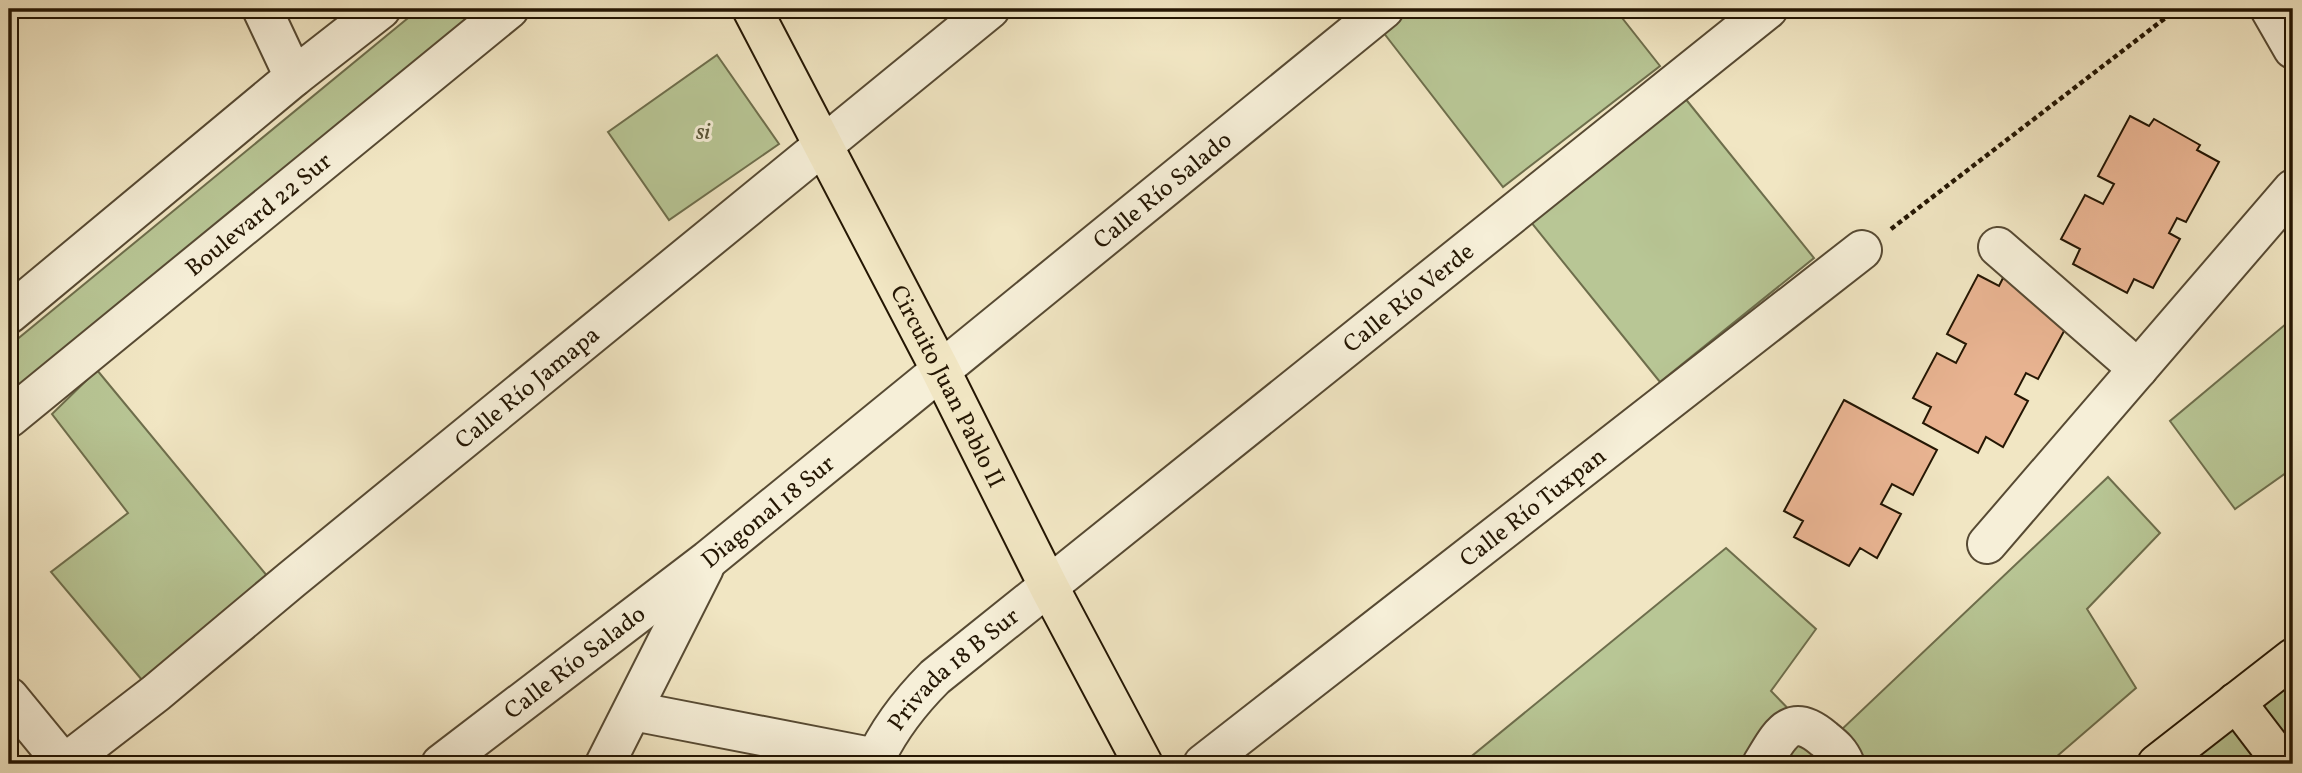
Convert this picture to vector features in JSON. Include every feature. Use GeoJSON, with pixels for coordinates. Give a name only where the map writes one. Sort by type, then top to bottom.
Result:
{"type":"FeatureCollection","features":[{"type":"Feature","properties":{"kind":"main road","name":"Circuito Juan Pablo II"},"geometry":{"type":"LineString","coordinates":[[752,9],[1143,764]]}},
{"type":"Feature","properties":{"kind":"main road"},"geometry":{"type":"LineString","coordinates":[[2157,764],[2293,658]]}},
{"type":"Feature","properties":{"kind":"main road"},"geometry":{"type":"LineString","coordinates":[[2236,702],[2284,759]]}},
{"type":"Feature","properties":{"kind":"street"},"geometry":{"type":"LineString","coordinates":[[262,9],[294,77]]}},
{"type":"Feature","properties":{"kind":"street"},"geometry":{"type":"LineString","coordinates":[[9,314],[294,77],[381,9]]}},
{"type":"Feature","properties":{"kind":"street","name":"Boulevard 22 Sur"},"geometry":{"type":"LineString","coordinates":[[9,418],[509,9]]}},
{"type":"Feature","properties":{"kind":"street","name":"Calle Río Jamapa"},"geometry":{"type":"LineString","coordinates":[[64,764],[156,694],[291,580],[990,9]]}},
{"type":"Feature","properties":{"kind":"street","name":"Calle Río Salado"},"geometry":{"type":"LineString","coordinates":[[940,369],[1384,9]]}},
{"type":"Feature","properties":{"kind":"street","name":"Calle Río Verde"},"geometry":{"type":"LineString","coordinates":[[1049,587],[1768,9]]}},
{"type":"Feature","properties":{"kind":"street"},"geometry":{"type":"LineString","coordinates":[[2270,9],[2293,50]]}},
{"type":"Feature","properties":{"kind":"street"},"geometry":{"type":"LineString","coordinates":[[1987,544],[2293,189]]}},
{"type":"Feature","properties":{"kind":"street"},"geometry":{"type":"LineString","coordinates":[[1998,247],[2138,369]]}},
{"type":"Feature","properties":{"kind":"street","name":"Calle Río Tuxpan"},"geometry":{"type":"LineString","coordinates":[[1203,764],[1862,250]]}},
{"type":"Feature","properties":{"kind":"street","name":"Diagonal 18 Sur"},"geometry":{"type":"LineString","coordinates":[[605,764],[708,560],[940,369]]}},
{"type":"Feature","properties":{"kind":"street","name":"Calle Río Salado"},"geometry":{"type":"LineString","coordinates":[[441,764],[708,560]]}},
{"type":"Feature","properties":{"kind":"street","name":"Privada 18 B Sur"},"geometry":{"type":"LineString","coordinates":[[875,761],[910,705],[926,685],[1049,587]]}},
{"type":"Feature","properties":{"kind":"street"},"geometry":{"type":"LineString","coordinates":[[9,697],[64,764]]}},
{"type":"Feature","properties":{"kind":"street"},"geometry":{"type":"LineString","coordinates":[[633,711],[875,761]]}},
{"type":"Feature","properties":{"kind":"street"},"geometry":{"type":"LineString","coordinates":[[1762,764],[1782,734],[1801,724],[1812,728],[1840,752],[1845,764]]}},
{"type":"Feature","properties":{"kind":"path"},"geometry":{"type":"LineString","coordinates":[[1862,250],[2177,9]]}},
{"type":"Feature","properties":{"kind":"green space"},"geometry":{"type":"Polygon","coordinates":[[[419,9],[480,9],[9,399],[9,346],[419,9]]]}},
{"type":"Feature","properties":{"kind":"green space"},"geometry":{"type":"Polygon","coordinates":[[[1413,9],[1615,9],[1660,66],[1503,187],[1383,32],[1413,9]]]}},
{"type":"Feature","properties":{"kind":"green space","name":"si"},"geometry":{"type":"Polygon","coordinates":[[[717,55],[779,144],[669,220],[608,132],[717,55]]]}},
{"type":"Feature","properties":{"kind":"green space"},"geometry":{"type":"Polygon","coordinates":[[[1684,97],[1814,258],[1660,382],[1530,221],[1684,97]]]}},
{"type":"Feature","properties":{"kind":"green space"},"geometry":{"type":"Polygon","coordinates":[[[2293,318],[2293,468],[2235,509],[2170,421],[2293,318]]]}},
{"type":"Feature","properties":{"kind":"green space"},"geometry":{"type":"Polygon","coordinates":[[[97,370],[268,577],[147,686],[51,572],[128,513],[52,414],[97,370]]]}},
{"type":"Feature","properties":{"kind":"green space"},"geometry":{"type":"Polygon","coordinates":[[[2108,477],[2160,533],[2087,609],[2136,688],[2048,764],[1867,764],[1840,731],[2108,477]]]}},
{"type":"Feature","properties":{"kind":"green space"},"geometry":{"type":"Polygon","coordinates":[[[1726,548],[1816,629],[1771,691],[1842,764],[1462,764],[1726,548]]]}},
{"type":"Feature","properties":{"kind":"green space"},"geometry":{"type":"Polygon","coordinates":[[[2293,658],[2293,752],[2277,764],[2157,764],[2293,658]]]}},
{"type":"Feature","properties":{"kind":"building"},"geometry":{"type":"Polygon","coordinates":[[[2130,116],[2149,126],[2154,119],[2200,145],[2197,150],[2219,162],[2186,222],[2177,218],[2169,233],[2180,239],[2153,288],[2134,279],[2127,293],[2073,264],[2080,249],[2061,239],[2085,195],[2103,204],[2114,184],[2098,176],[2130,116]]]}},
{"type":"Feature","properties":{"kind":"building"},"geometry":{"type":"Polygon","coordinates":[[[1978,275],[1999,286],[2003,278],[2050,304],[2069,322],[2038,379],[2026,373],[2015,394],[2028,401],[2003,447],[1986,437],[1978,453],[1923,423],[1931,407],[1913,398],[1937,353],[1956,363],[1966,344],[1947,334],[1978,275]]]}},
{"type":"Feature","properties":{"kind":"building"},"geometry":{"type":"Polygon","coordinates":[[[1844,400],[1937,450],[1913,495],[1892,484],[1881,504],[1901,514],[1877,558],[1860,548],[1849,566],[1794,537],[1803,521],[1784,511],[1844,400]]]}}]}
